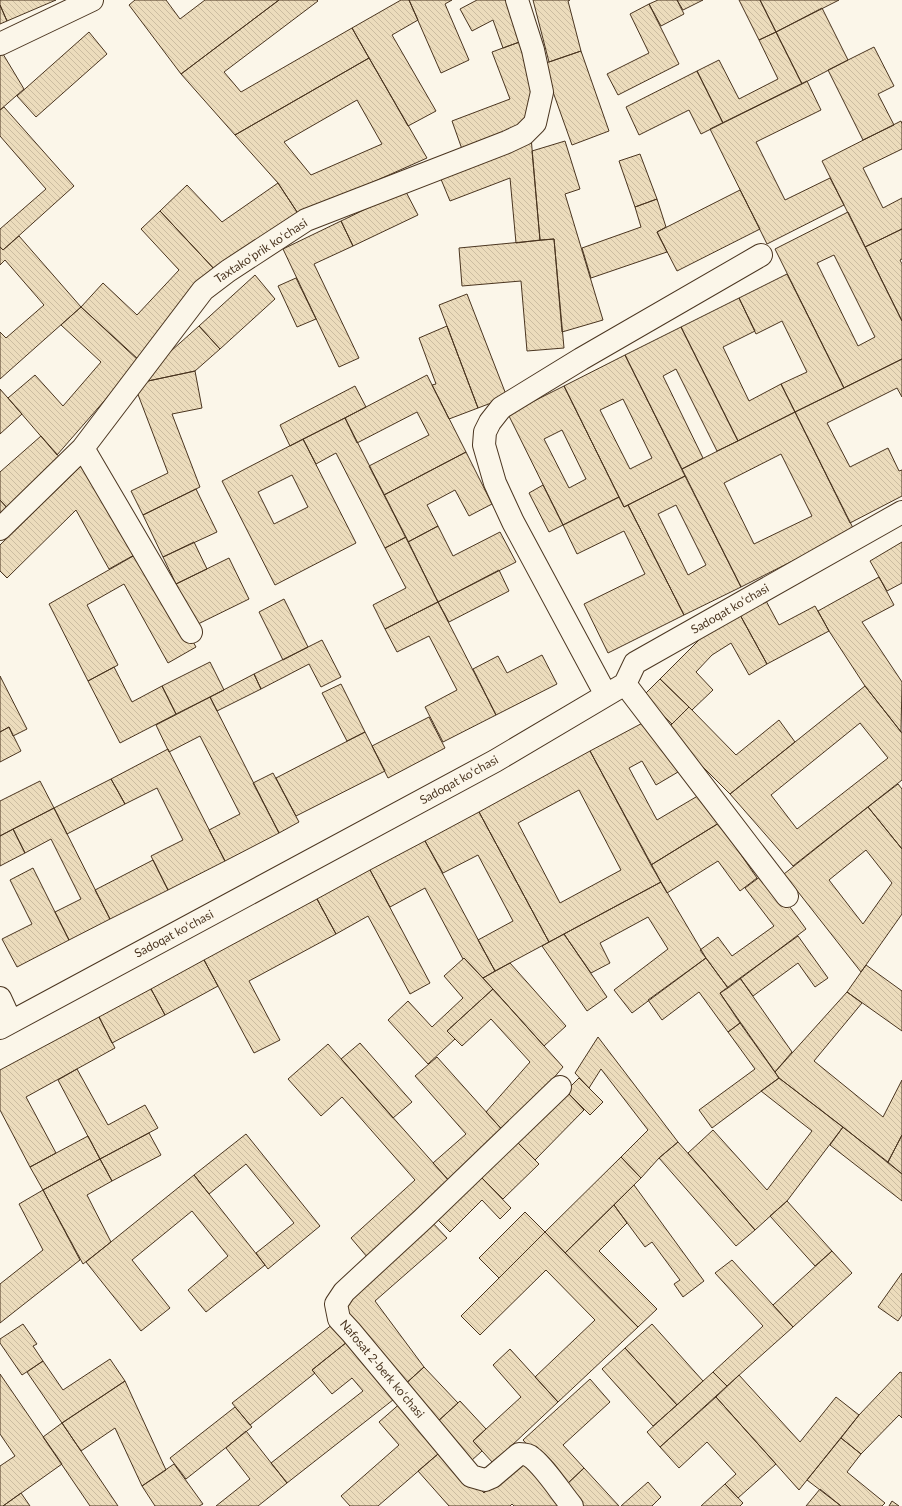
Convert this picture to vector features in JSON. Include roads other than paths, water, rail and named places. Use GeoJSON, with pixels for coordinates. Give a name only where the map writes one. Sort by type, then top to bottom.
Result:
{"type":"FeatureCollection","features":[{"type":"Feature","properties":{"kind":"street"},"geometry":{"type":"LineString","coordinates":[[0,44],[92,0]]}},
{"type":"Feature","properties":{"kind":"street","name":"Taxtakoʻprik koʻchasi"},"geometry":{"type":"LineString","coordinates":[[0,529],[83,448],[203,290],[228,271],[306,220],[507,142],[524,134],[535,123],[542,92],[533,50],[517,0]]}},
{"type":"Feature","properties":{"kind":"street"},"geometry":{"type":"LineString","coordinates":[[606,696],[513,522],[494,483],[484,445],[485,432],[490,422],[501,408],[581,359],[761,254]]}},
{"type":"Feature","properties":{"kind":"street"},"geometry":{"type":"LineString","coordinates":[[83,448],[192,632]]}},
{"type":"Feature","properties":{"kind":"street","name":"Sadoqat koʻchasi"},"geometry":{"type":"LineString","coordinates":[[5,1025],[495,761],[625,684],[635,664],[902,512]]}},
{"type":"Feature","properties":{"kind":"street"},"geometry":{"type":"LineString","coordinates":[[625,684],[787,896]]}},
{"type":"Feature","properties":{"kind":"street"},"geometry":{"type":"LineString","coordinates":[[0,998],[5,1025]]}},
{"type":"Feature","properties":{"kind":"street","name":"Nafosat 2-berk koʻchasi"},"geometry":{"type":"LineString","coordinates":[[560,1087],[423,1219],[344,1292],[336,1304],[339,1319],[471,1476],[485,1480],[492,1477],[519,1454],[531,1456],[572,1506]]}}]}
